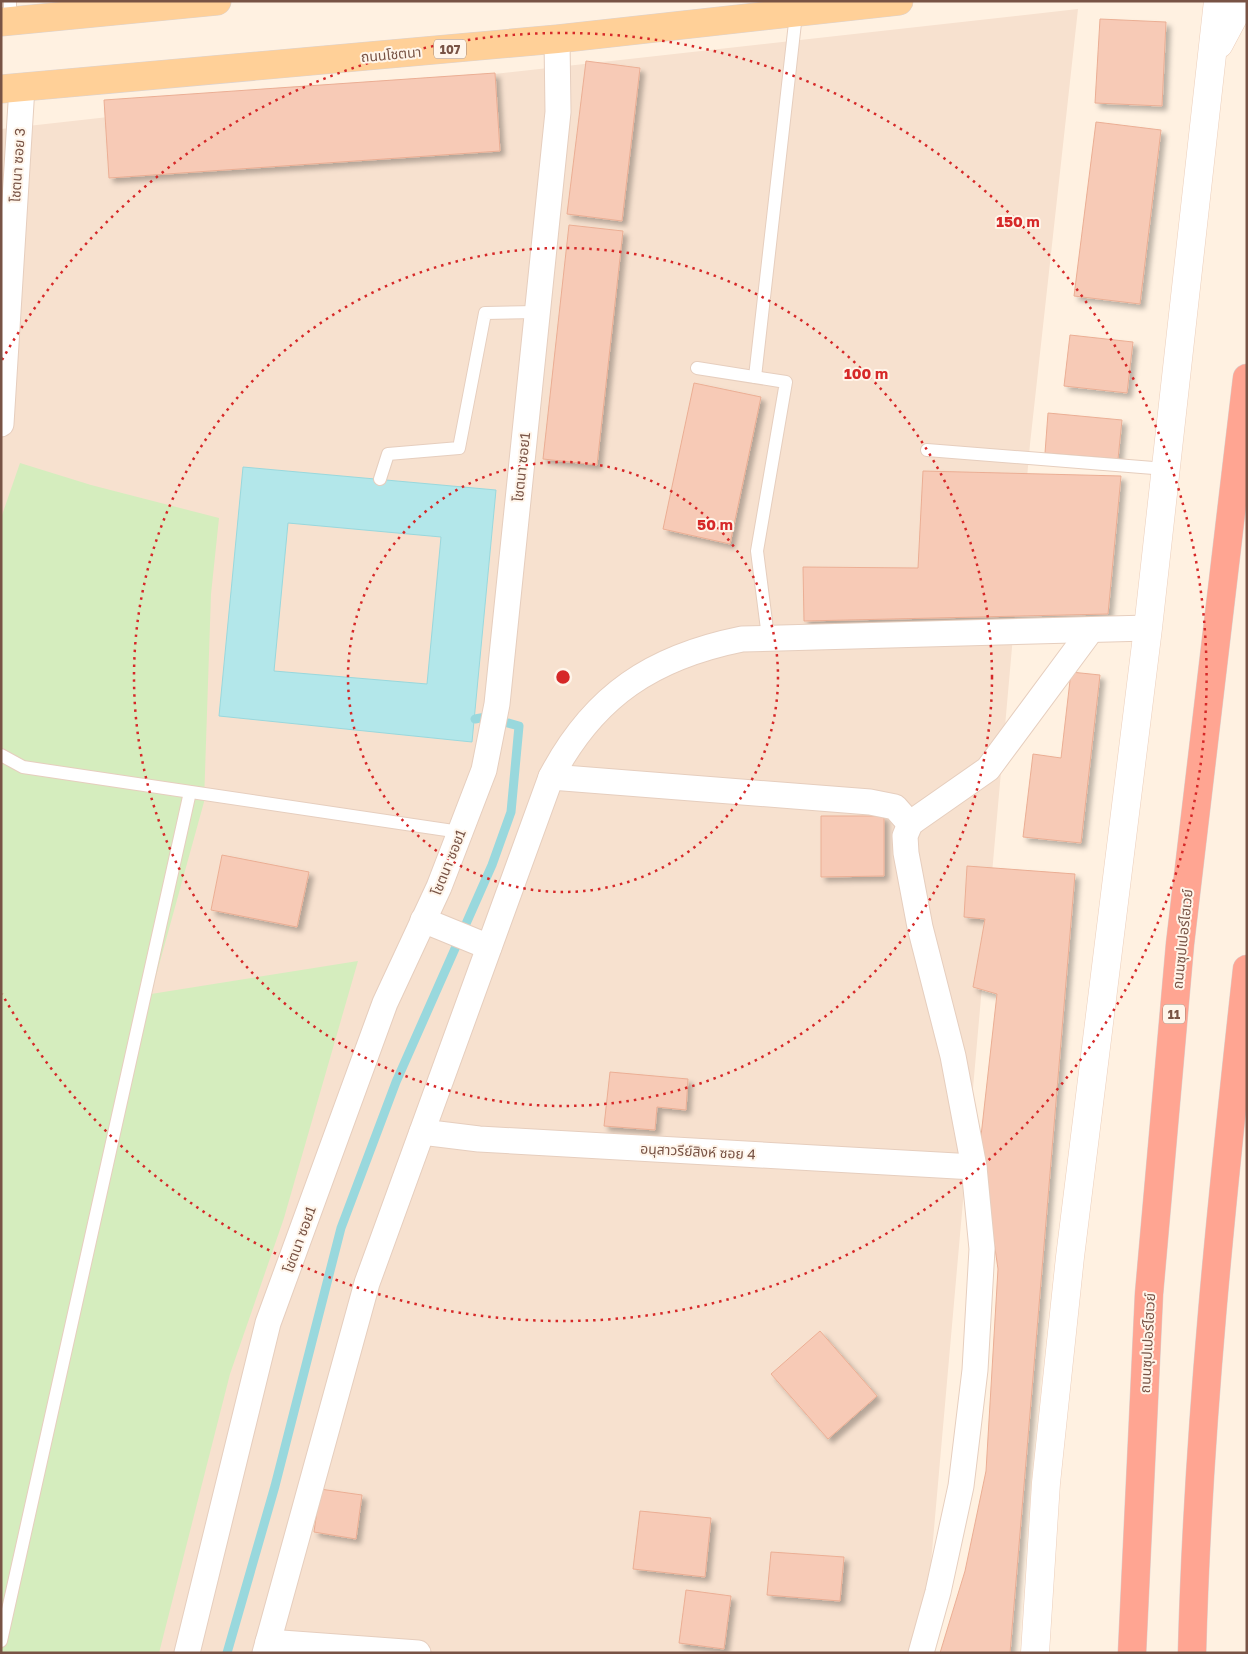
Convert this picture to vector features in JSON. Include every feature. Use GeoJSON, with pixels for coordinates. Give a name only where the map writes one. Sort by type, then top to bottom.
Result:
{"type":"FeatureCollection","features":[{"type":"Feature","properties":{"kind":"highway","name":"ถนนซุปเปอร์ไฮเวย์"},"geometry":{"type":"LineString","coordinates":[[1132,1653],[1149,1294],[1180,944],[1247,378]]}},
{"type":"Feature","properties":{"kind":"highway"},"geometry":{"type":"LineString","coordinates":[[1192,1653],[1195,1544],[1216,1253],[1247,969]]}},
{"type":"Feature","properties":{"kind":"main road"},"geometry":{"type":"LineString","coordinates":[[7,15],[216,1]]}},
{"type":"Feature","properties":{"kind":"main road","name":"ถนนโชตนา"},"geometry":{"type":"LineString","coordinates":[[12,88],[557,40],[899,1]]}},
{"type":"Feature","properties":{"kind":"main road"},"geometry":{"type":"LineString","coordinates":[[1035,1653],[1046,1483],[1068,1276],[1148,628],[1218,1]]}},
{"type":"Feature","properties":{"kind":"main road"},"geometry":{"type":"LineString","coordinates":[[1212,56],[1237,10],[1247,3]]}},
{"type":"Feature","properties":{"kind":"street","name":"โชตนา ซอย1"},"geometry":{"type":"LineString","coordinates":[[187,1653],[268,1323],[385,1003],[424,920],[484,770],[496,704],[558,112],[557,40]]}},
{"type":"Feature","properties":{"kind":"street","name":"โชตนา ซอย 3"},"geometry":{"type":"LineString","coordinates":[[1,424],[12,88]]}},
{"type":"Feature","properties":{"kind":"street"},"geometry":{"type":"LineString","coordinates":[[418,1653],[266,1647],[367,1283],[551,777],[564,751],[581,728],[598,710],[644,674],[669,660],[703,647],[742,639],[768,637],[1148,628]]}},
{"type":"Feature","properties":{"kind":"street"},"geometry":{"type":"LineString","coordinates":[[921,1653],[938,1592],[961,1486],[974,1379],[982,1249],[974,1167],[953,1056],[912,890],[905,840],[910,824],[988,769],[1091,630]]}},
{"type":"Feature","properties":{"kind":"street"},"geometry":{"type":"LineString","coordinates":[[551,777],[870,802],[894,807],[910,824]]}},
{"type":"Feature","properties":{"kind":"street"},"geometry":{"type":"LineString","coordinates":[[424,920],[489,947]]}},
{"type":"Feature","properties":{"kind":"street","name":"อนุสาวรีย์สิงห์ ซอย 4"},"geometry":{"type":"LineString","coordinates":[[422,1132],[479,1139],[974,1167]]}},
{"type":"Feature","properties":{"kind":"lane"},"geometry":{"type":"LineString","coordinates":[[755,377],[796,14]]}},
{"type":"Feature","properties":{"kind":"lane"},"geometry":{"type":"LineString","coordinates":[[380,480],[388,454],[460,448],[485,313],[537,312]]}},
{"type":"Feature","properties":{"kind":"lane"},"geometry":{"type":"LineString","coordinates":[[697,368],[786,382],[757,551],[768,637]]}},
{"type":"Feature","properties":{"kind":"lane"},"geometry":{"type":"LineString","coordinates":[[927,450],[1166,469]]}},
{"type":"Feature","properties":{"kind":"lane"},"geometry":{"type":"LineString","coordinates":[[1,755],[23,768],[460,832]]}},
{"type":"Feature","properties":{"kind":"lane"},"geometry":{"type":"LineString","coordinates":[[1,1641],[190,792]]}},
{"type":"Feature","properties":{"kind":"shaded area"},"geometry":{"type":"Polygon","coordinates":[[[1078,9],[1030,444],[923,1653],[1,1653],[1,129],[1078,9]]]}},
{"type":"Feature","properties":{"kind":"green space"},"geometry":{"type":"Polygon","coordinates":[[[20,463],[91,485],[219,518],[211,594],[204,802],[151,994],[358,961],[284,1218],[230,1374],[159,1653],[1,1653],[1,518],[20,463]]]}},
{"type":"Feature","properties":{"kind":"water"},"geometry":{"type":"Polygon","coordinates":[[[243,467],[496,490],[472,742],[219,716],[243,467]],[[288,523],[274,671],[427,684],[441,537],[288,523]]]}},
{"type":"Feature","properties":{"kind":"building"},"geometry":{"type":"Polygon","coordinates":[[[1100,19],[1166,22],[1162,106],[1095,103],[1100,19]]]}},
{"type":"Feature","properties":{"kind":"building"},"geometry":{"type":"Polygon","coordinates":[[[586,61],[640,68],[622,221],[567,214],[586,61]]]}},
{"type":"Feature","properties":{"kind":"building"},"geometry":{"type":"Polygon","coordinates":[[[495,73],[500,151],[109,178],[104,100],[495,73]]]}},
{"type":"Feature","properties":{"kind":"building"},"geometry":{"type":"Polygon","coordinates":[[[1096,122],[1161,130],[1140,304],[1074,296],[1096,122]]]}},
{"type":"Feature","properties":{"kind":"building"},"geometry":{"type":"Polygon","coordinates":[[[569,225],[623,231],[597,465],[543,459],[569,225]]]}},
{"type":"Feature","properties":{"kind":"building"},"geometry":{"type":"Polygon","coordinates":[[[1070,335],[1133,342],[1127,393],[1064,386],[1070,335]]]}},
{"type":"Feature","properties":{"kind":"building"},"geometry":{"type":"Polygon","coordinates":[[[694,383],[761,397],[730,544],[663,529],[694,383]]]}},
{"type":"Feature","properties":{"kind":"building"},"geometry":{"type":"Polygon","coordinates":[[[1048,413],[1122,420],[1118,459],[1045,453],[1048,413]]]}},
{"type":"Feature","properties":{"kind":"building"},"geometry":{"type":"Polygon","coordinates":[[[923,471],[1121,476],[1108,614],[804,621],[803,567],[918,568],[923,471]]]}},
{"type":"Feature","properties":{"kind":"building"},"geometry":{"type":"Polygon","coordinates":[[[1071,672],[1100,675],[1081,843],[1023,837],[1033,754],[1061,758],[1071,672]]]}},
{"type":"Feature","properties":{"kind":"building"},"geometry":{"type":"Polygon","coordinates":[[[821,816],[884,816],[884,876],[821,877],[821,816]]]}},
{"type":"Feature","properties":{"kind":"building"},"geometry":{"type":"Polygon","coordinates":[[[222,855],[309,872],[297,927],[211,910],[222,855]]]}},
{"type":"Feature","properties":{"kind":"building"},"geometry":{"type":"Polygon","coordinates":[[[967,866],[1075,874],[1010,1653],[940,1653],[965,1571],[986,1471],[998,1269],[980,1145],[997,994],[973,987],[985,919],[964,917],[967,866]]]}},
{"type":"Feature","properties":{"kind":"building"},"geometry":{"type":"Polygon","coordinates":[[[610,1072],[688,1079],[686,1110],[657,1107],[655,1130],[604,1126],[610,1072]]]}},
{"type":"Feature","properties":{"kind":"building"},"geometry":{"type":"Polygon","coordinates":[[[820,1331],[877,1396],[828,1439],[771,1374],[820,1331]]]}},
{"type":"Feature","properties":{"kind":"building"},"geometry":{"type":"Polygon","coordinates":[[[320,1489],[362,1495],[356,1539],[314,1532],[320,1489]]]}},
{"type":"Feature","properties":{"kind":"building"},"geometry":{"type":"Polygon","coordinates":[[[640,1511],[711,1518],[705,1577],[633,1569],[640,1511]]]}},
{"type":"Feature","properties":{"kind":"building"},"geometry":{"type":"Polygon","coordinates":[[[771,1552],[844,1557],[840,1601],[767,1595],[771,1552]]]}},
{"type":"Feature","properties":{"kind":"building"},"geometry":{"type":"Polygon","coordinates":[[[686,1590],[731,1596],[724,1649],[679,1643],[686,1590]]]}},
{"type":"Feature","properties":{"kind":"waterway"},"geometry":{"type":"LineString","coordinates":[[227,1653],[275,1486],[341,1228],[396,1082],[492,865],[511,812],[519,726],[486,717],[475,719]]}}]}
